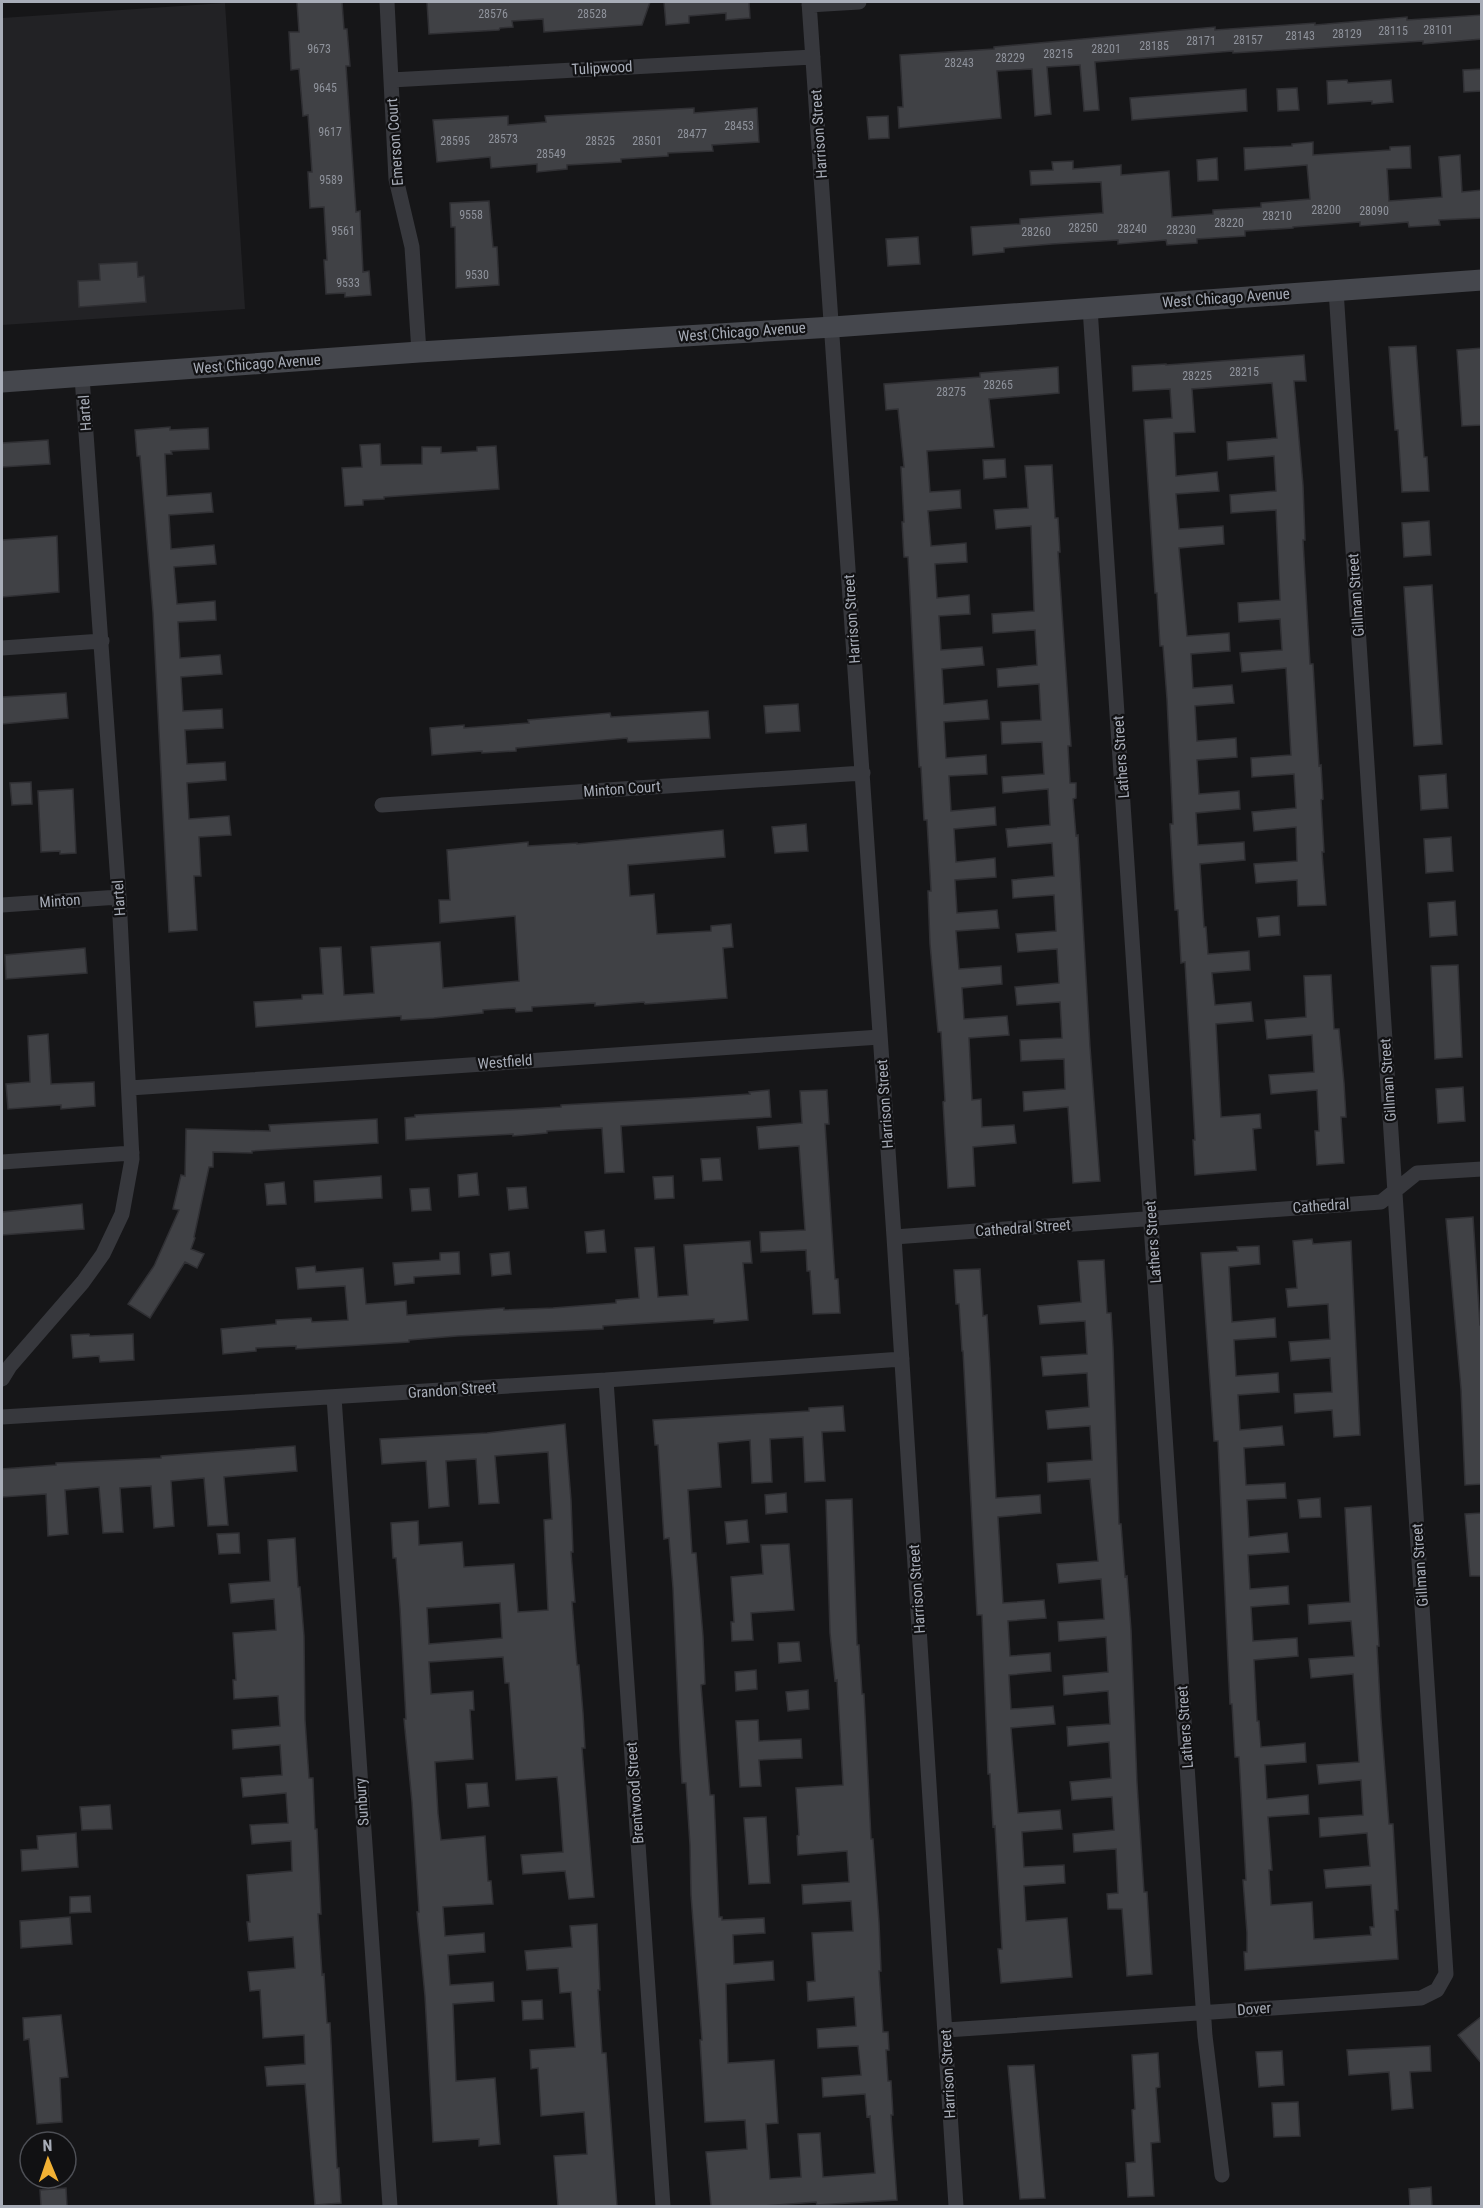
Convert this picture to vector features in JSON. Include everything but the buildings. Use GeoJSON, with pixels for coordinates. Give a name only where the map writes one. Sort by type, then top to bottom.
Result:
{"type":"FeatureCollection","features":[{"type":"Feature","properties":{"kind":"street","name":"Emerson Court"},"geometry":{"type":"LineString","coordinates":[[387,2],[396,179],[412,247],[419,352]]}},
{"type":"Feature","properties":{"kind":"street"},"geometry":{"type":"LineString","coordinates":[[809,3],[860,2]]}},
{"type":"Feature","properties":{"kind":"street","name":"Harrison Street"},"geometry":{"type":"LineString","coordinates":[[809,3],[863,773],[956,2206]]}},
{"type":"Feature","properties":{"kind":"street","name":"Tulipwood"},"geometry":{"type":"LineString","coordinates":[[391,80],[813,57]]}},
{"type":"Feature","properties":{"kind":"street","name":"West Chicago Avenue"},"geometry":{"type":"LineString","coordinates":[[2,382],[419,352],[833,327],[1482,280]]}},
{"type":"Feature","properties":{"kind":"street","name":"Gillman Street"},"geometry":{"type":"LineString","coordinates":[[1336,290],[1440,1870]]}},
{"type":"Feature","properties":{"kind":"street","name":"Lathers Street"},"geometry":{"type":"LineString","coordinates":[[1090,308],[1203,2012],[1222,2175]]}},
{"type":"Feature","properties":{"kind":"street","name":"Hartel"},"geometry":{"type":"LineString","coordinates":[[2,1379],[10,1366],[83,1282],[103,1254],[122,1214],[132,1153],[119,897],[82,377]]}},
{"type":"Feature","properties":{"kind":"street"},"geometry":{"type":"LineString","coordinates":[[2,648],[102,641]]}},
{"type":"Feature","properties":{"kind":"street","name":"Minton Court"},"geometry":{"type":"LineString","coordinates":[[382,805],[863,773]]}},
{"type":"Feature","properties":{"kind":"street","name":"Minton"},"geometry":{"type":"LineString","coordinates":[[2,905],[119,897]]}},
{"type":"Feature","properties":{"kind":"street","name":"Westfield"},"geometry":{"type":"LineString","coordinates":[[130,1088],[880,1037]]}},
{"type":"Feature","properties":{"kind":"street"},"geometry":{"type":"LineString","coordinates":[[2,1162],[132,1153]]}},
{"type":"Feature","properties":{"kind":"street","name":"Cathedral"},"geometry":{"type":"LineString","coordinates":[[1152,1218],[1381,1202],[1418,1173],[1482,1169]]}},
{"type":"Feature","properties":{"kind":"street","name":"Cathedral Street"},"geometry":{"type":"LineString","coordinates":[[894,1238],[1152,1218]]}},
{"type":"Feature","properties":{"kind":"street","name":"Grandon Street"},"geometry":{"type":"LineString","coordinates":[[2,1417],[606,1380],[902,1359]]}},
{"type":"Feature","properties":{"kind":"street","name":"Brentwood Street"},"geometry":{"type":"LineString","coordinates":[[606,1380],[663,2206]]}},
{"type":"Feature","properties":{"kind":"street","name":"Sunbury"},"geometry":{"type":"LineString","coordinates":[[334,1397],[390,2206]]}},
{"type":"Feature","properties":{"kind":"street","name":"Dover"},"geometry":{"type":"LineString","coordinates":[[946,2030],[1421,1998],[1437,1990],[1444,1982],[1447,1967],[1440,1870]]}},
{"type":"Feature","properties":{"kind":"shaded area"},"geometry":{"type":"Polygon","coordinates":[[[225,3],[245,309],[2,325],[2,18],[225,3]]]}}]}
